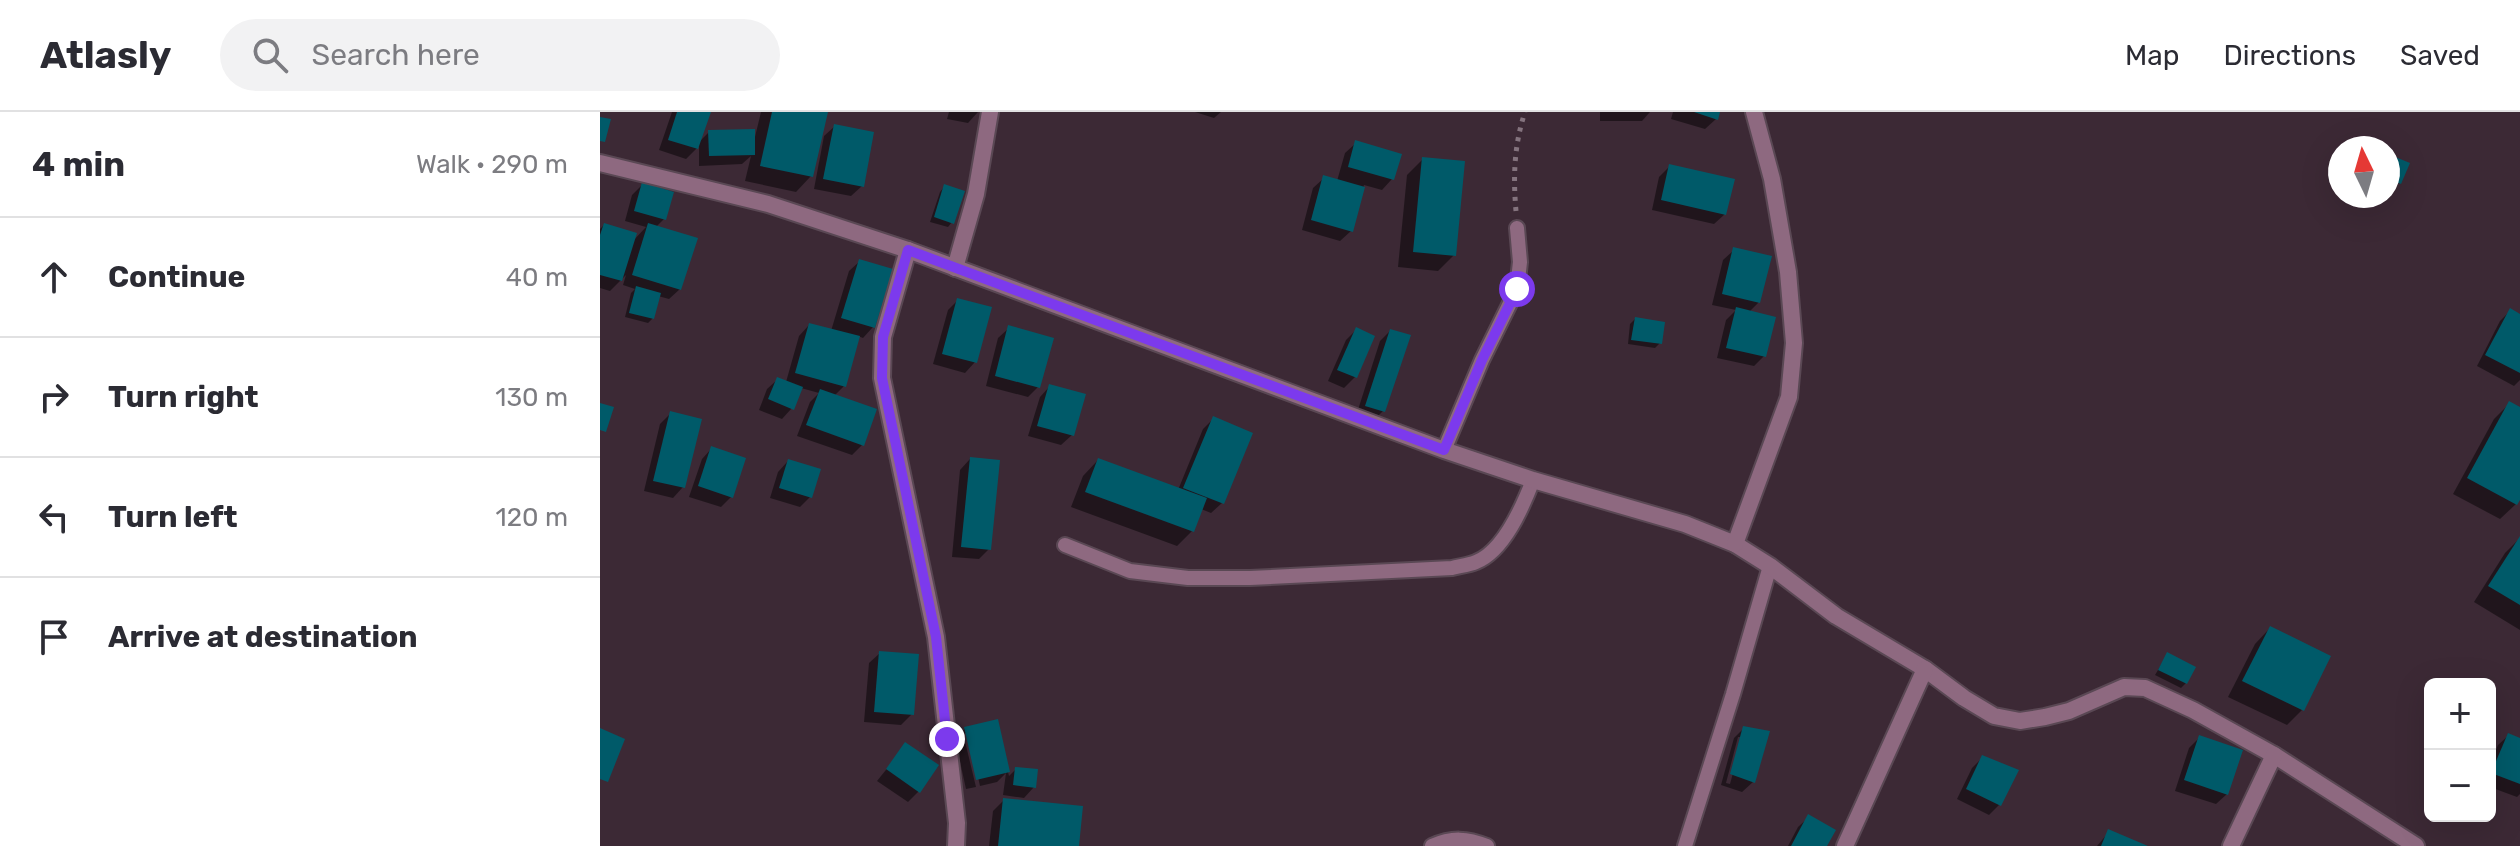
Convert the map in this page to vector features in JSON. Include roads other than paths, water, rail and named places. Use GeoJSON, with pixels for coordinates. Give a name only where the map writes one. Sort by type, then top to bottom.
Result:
{"type":"FeatureCollection","features":[{"type":"Feature","properties":{"kind":"street"},"geometry":{"type":"LineString","coordinates":[[955,268],[976,194],[990,112]]}},
{"type":"Feature","properties":{"kind":"street"},"geometry":{"type":"LineString","coordinates":[[1735,544],[1789,397],[1794,343],[1788,272],[1772,179],[1754,112]]}},
{"type":"Feature","properties":{"kind":"street"},"geometry":{"type":"LineString","coordinates":[[600,163],[768,204],[908,250],[1444,450],[1533,480],[1685,524],[1735,544],[1770,566],[1836,616],[1925,669],[1994,716],[2020,721],[2069,711],[2124,687],[2145,688],[2193,710],[2274,755],[2416,846]]}},
{"type":"Feature","properties":{"kind":"street"},"geometry":{"type":"LineString","coordinates":[[908,250],[883,337],[882,378],[936,637],[957,823],[956,846]]}},
{"type":"Feature","properties":{"kind":"street"},"geometry":{"type":"LineString","coordinates":[[1845,846],[1925,669]]}},
{"type":"Feature","properties":{"kind":"street"},"geometry":{"type":"LineString","coordinates":[[2231,846],[2274,755]]}},
{"type":"Feature","properties":{"kind":"lane"},"geometry":{"type":"LineString","coordinates":[[1444,450],[1482,360],[1517,289],[1520,262],[1517,228]]}},
{"type":"Feature","properties":{"kind":"lane"},"geometry":{"type":"LineString","coordinates":[[1065,545],[1130,571],[1188,578],[1452,568],[1479,561],[1497,547],[1524,506],[1533,480]]}},
{"type":"Feature","properties":{"kind":"lane"},"geometry":{"type":"LineString","coordinates":[[1685,846],[1770,566]]}},
{"type":"Feature","properties":{"kind":"lane"},"geometry":{"type":"LineString","coordinates":[[1432,846],[1448,839],[1472,839],[1487,846]]}}]}
